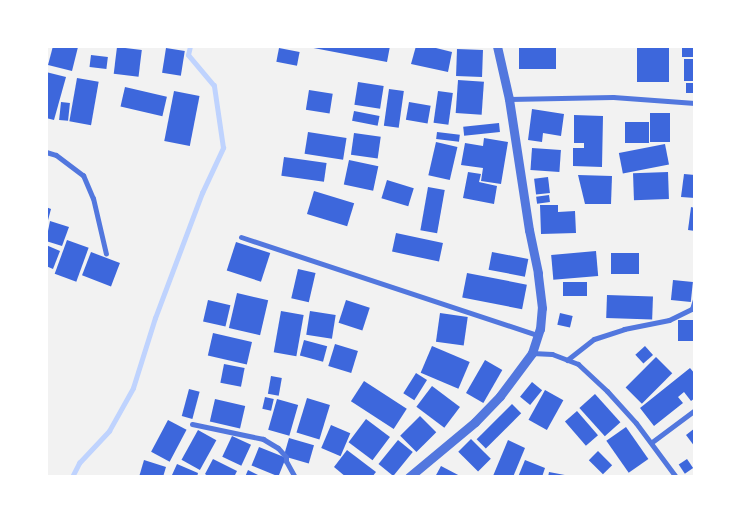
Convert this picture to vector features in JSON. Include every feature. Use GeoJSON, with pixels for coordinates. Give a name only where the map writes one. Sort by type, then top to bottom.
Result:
{"type":"FeatureCollection","features":[{"type":"Feature","properties":{"kind":"street"},"geometry":{"type":"LineString","coordinates":[[410,477],[475,422],[511,384],[532,353],[539,336],[542,320],[538,273],[527,222],[509,100],[497,46]]}},
{"type":"Feature","properties":{"kind":"street"},"geometry":{"type":"LineString","coordinates":[[509,100],[613,97],[695,103]]}},
{"type":"Feature","properties":{"kind":"street"},"geometry":{"type":"LineString","coordinates":[[46,152],[56,155],[83,175],[93,198],[106,254]]}},
{"type":"Feature","properties":{"kind":"street"},"geometry":{"type":"LineString","coordinates":[[241,237],[539,336]]}},
{"type":"Feature","properties":{"kind":"street"},"geometry":{"type":"LineString","coordinates":[[567,360],[594,340],[624,329],[669,320],[692,309],[695,299]]}},
{"type":"Feature","properties":{"kind":"street"},"geometry":{"type":"LineString","coordinates":[[532,353],[552,354],[578,364],[608,391],[652,442],[676,477]]}},
{"type":"Feature","properties":{"kind":"street"},"geometry":{"type":"LineString","coordinates":[[652,442],[695,410]]}},
{"type":"Feature","properties":{"kind":"street"},"geometry":{"type":"LineString","coordinates":[[192,424],[263,439],[278,448],[286,458],[295,477]]}},
{"type":"Feature","properties":{"kind":"building"},"geometry":{"type":"Polygon","coordinates":[[[53,46],[78,47],[72,71],[48,65],[53,46]]]}},
{"type":"Feature","properties":{"kind":"building"},"geometry":{"type":"Polygon","coordinates":[[[303,46],[390,46],[387,62],[303,46]]]}},
{"type":"Feature","properties":{"kind":"building"},"geometry":{"type":"Polygon","coordinates":[[[416,46],[428,46],[452,52],[448,72],[411,64],[416,46]]]}},
{"type":"Feature","properties":{"kind":"building"},"geometry":{"type":"Polygon","coordinates":[[[519,46],[556,46],[556,69],[519,69],[519,46]]]}},
{"type":"Feature","properties":{"kind":"building"},"geometry":{"type":"Polygon","coordinates":[[[637,46],[669,46],[669,82],[637,82],[637,46]]]}},
{"type":"Feature","properties":{"kind":"building"},"geometry":{"type":"Polygon","coordinates":[[[682,46],[695,46],[695,57],[682,57],[682,46]]]}},
{"type":"Feature","properties":{"kind":"building"},"geometry":{"type":"Polygon","coordinates":[[[117,47],[142,50],[139,77],[114,74],[117,47]]]}},
{"type":"Feature","properties":{"kind":"building"},"geometry":{"type":"Polygon","coordinates":[[[166,48],[185,51],[181,76],[162,73],[166,48]]]}},
{"type":"Feature","properties":{"kind":"building"},"geometry":{"type":"Polygon","coordinates":[[[279,48],[300,52],[297,66],[276,62],[279,48]]]}},
{"type":"Feature","properties":{"kind":"building"},"geometry":{"type":"Polygon","coordinates":[[[457,49],[483,50],[482,77],[456,76],[457,49]]]}},
{"type":"Feature","properties":{"kind":"building"},"geometry":{"type":"Polygon","coordinates":[[[91,55],[108,57],[106,69],[90,67],[91,55]]]}},
{"type":"Feature","properties":{"kind":"building"},"geometry":{"type":"Polygon","coordinates":[[[684,59],[695,59],[695,81],[684,81],[684,59]]]}},
{"type":"Feature","properties":{"kind":"building"},"geometry":{"type":"Polygon","coordinates":[[[46,72],[66,77],[54,120],[46,118],[46,72]]]}},
{"type":"Feature","properties":{"kind":"building"},"geometry":{"type":"Polygon","coordinates":[[[77,78],[99,82],[91,125],[69,121],[77,78]]]}},
{"type":"Feature","properties":{"kind":"building"},"geometry":{"type":"Polygon","coordinates":[[[458,80],[484,82],[482,115],[456,113],[458,80]]]}},
{"type":"Feature","properties":{"kind":"building"},"geometry":{"type":"Polygon","coordinates":[[[358,82],[384,86],[380,109],[354,105],[358,82]]]}},
{"type":"Feature","properties":{"kind":"building"},"geometry":{"type":"Polygon","coordinates":[[[686,83],[695,83],[695,93],[686,93],[686,83]]]}},
{"type":"Feature","properties":{"kind":"building"},"geometry":{"type":"Polygon","coordinates":[[[125,87],[167,97],[162,116],[121,106],[125,87]]]}},
{"type":"Feature","properties":{"kind":"building"},"geometry":{"type":"Polygon","coordinates":[[[389,89],[404,91],[399,128],[384,126],[389,89]]]}},
{"type":"Feature","properties":{"kind":"building"},"geometry":{"type":"Polygon","coordinates":[[[309,90],[333,94],[330,114],[306,110],[309,90]]]}},
{"type":"Feature","properties":{"kind":"building"},"geometry":{"type":"Polygon","coordinates":[[[174,91],[200,96],[190,146],[164,141],[174,91]]]}},
{"type":"Feature","properties":{"kind":"building"},"geometry":{"type":"Polygon","coordinates":[[[438,91],[453,93],[448,125],[434,123],[438,91]]]}},
{"type":"Feature","properties":{"kind":"building"},"geometry":{"type":"Polygon","coordinates":[[[61,102],[70,103],[68,121],[59,120],[61,102]]]}},
{"type":"Feature","properties":{"kind":"building"},"geometry":{"type":"Polygon","coordinates":[[[409,102],[431,106],[428,124],[406,120],[409,102]]]}},
{"type":"Feature","properties":{"kind":"building"},"geometry":{"type":"Polygon","coordinates":[[[532,109],[564,114],[561,136],[543,133],[542,142],[528,140],[532,109]]]}},
{"type":"Feature","properties":{"kind":"building"},"geometry":{"type":"Polygon","coordinates":[[[354,111],[380,116],[378,126],[352,121],[354,111]]]}},
{"type":"Feature","properties":{"kind":"building"},"geometry":{"type":"Polygon","coordinates":[[[650,113],[670,113],[670,142],[650,142],[650,113]]]}},
{"type":"Feature","properties":{"kind":"building"},"geometry":{"type":"Polygon","coordinates":[[[574,115],[603,116],[602,167],[573,166],[573,148],[584,148],[584,143],[574,143],[574,115]]]}},
{"type":"Feature","properties":{"kind":"building"},"geometry":{"type":"Polygon","coordinates":[[[625,122],[649,122],[649,143],[625,143],[625,122]]]}},
{"type":"Feature","properties":{"kind":"building"},"geometry":{"type":"Polygon","coordinates":[[[499,123],[500,132],[464,136],[463,127],[499,123]]]}},
{"type":"Feature","properties":{"kind":"building"},"geometry":{"type":"Polygon","coordinates":[[[308,132],[347,138],[343,160],[305,154],[308,132]]]}},
{"type":"Feature","properties":{"kind":"building"},"geometry":{"type":"Polygon","coordinates":[[[437,132],[460,135],[459,142],[436,139],[437,132]]]}},
{"type":"Feature","properties":{"kind":"building"},"geometry":{"type":"Polygon","coordinates":[[[354,133],[381,137],[378,159],[351,155],[354,133]]]}},
{"type":"Feature","properties":{"kind":"building"},"geometry":{"type":"Polygon","coordinates":[[[484,138],[508,142],[501,184],[481,181],[483,168],[461,165],[465,143],[483,146],[484,138]]]}},
{"type":"Feature","properties":{"kind":"building"},"geometry":{"type":"Polygon","coordinates":[[[436,142],[457,147],[450,180],[428,175],[436,142]]]}},
{"type":"Feature","properties":{"kind":"building"},"geometry":{"type":"Polygon","coordinates":[[[665,144],[669,165],[623,174],[619,153],[665,144]]]}},
{"type":"Feature","properties":{"kind":"building"},"geometry":{"type":"Polygon","coordinates":[[[532,148],[561,150],[559,172],[530,170],[532,148]]]}},
{"type":"Feature","properties":{"kind":"building"},"geometry":{"type":"Polygon","coordinates":[[[284,157],[327,163],[324,182],[281,176],[284,157]]]}},
{"type":"Feature","properties":{"kind":"building"},"geometry":{"type":"Polygon","coordinates":[[[349,160],[378,166],[373,191],[344,184],[349,160]]]}},
{"type":"Feature","properties":{"kind":"building"},"geometry":{"type":"Polygon","coordinates":[[[468,172],[481,174],[479,182],[497,186],[494,204],[463,198],[468,172]]]}},
{"type":"Feature","properties":{"kind":"building"},"geometry":{"type":"Polygon","coordinates":[[[668,172],[669,199],[634,200],[633,173],[668,172]]]}},
{"type":"Feature","properties":{"kind":"building"},"geometry":{"type":"Polygon","coordinates":[[[684,174],[695,175],[695,198],[681,197],[684,174]]]}},
{"type":"Feature","properties":{"kind":"building"},"geometry":{"type":"Polygon","coordinates":[[[578,175],[612,176],[611,204],[585,204],[578,175]]]}},
{"type":"Feature","properties":{"kind":"building"},"geometry":{"type":"Polygon","coordinates":[[[548,177],[550,193],[536,195],[534,179],[548,177]]]}},
{"type":"Feature","properties":{"kind":"building"},"geometry":{"type":"Polygon","coordinates":[[[387,180],[414,188],[408,206],[381,198],[387,180]]]}},
{"type":"Feature","properties":{"kind":"building"},"geometry":{"type":"Polygon","coordinates":[[[428,187],[445,190],[437,233],[420,230],[428,187]]]}},
{"type":"Feature","properties":{"kind":"building"},"geometry":{"type":"Polygon","coordinates":[[[314,191],[354,203],[347,226],[307,214],[314,191]]]}},
{"type":"Feature","properties":{"kind":"building"},"geometry":{"type":"Polygon","coordinates":[[[549,195],[550,202],[537,204],[536,197],[549,195]]]}},
{"type":"Feature","properties":{"kind":"building"},"geometry":{"type":"Polygon","coordinates":[[[540,205],[558,205],[558,212],[575,211],[576,233],[541,234],[540,205]]]}},
{"type":"Feature","properties":{"kind":"building"},"geometry":{"type":"Polygon","coordinates":[[[46,207],[51,209],[47,224],[46,224],[46,207]]]}},
{"type":"Feature","properties":{"kind":"building"},"geometry":{"type":"Polygon","coordinates":[[[691,207],[695,208],[695,231],[688,230],[691,207]]]}},
{"type":"Feature","properties":{"kind":"building"},"geometry":{"type":"Polygon","coordinates":[[[50,221],[69,227],[62,246],[46,241],[50,221]]]}},
{"type":"Feature","properties":{"kind":"building"},"geometry":{"type":"Polygon","coordinates":[[[396,233],[443,243],[439,262],[392,252],[396,233]]]}},
{"type":"Feature","properties":{"kind":"building"},"geometry":{"type":"Polygon","coordinates":[[[67,240],[89,248],[76,282],[55,274],[67,240]]]}},
{"type":"Feature","properties":{"kind":"building"},"geometry":{"type":"Polygon","coordinates":[[[236,242],[270,253],[261,282],[227,271],[236,242]]]}},
{"type":"Feature","properties":{"kind":"building"},"geometry":{"type":"Polygon","coordinates":[[[46,245],[60,251],[53,269],[46,266],[46,245]]]}},
{"type":"Feature","properties":{"kind":"building"},"geometry":{"type":"Polygon","coordinates":[[[596,251],[598,276],[553,280],[551,255],[596,251]]]}},
{"type":"Feature","properties":{"kind":"building"},"geometry":{"type":"Polygon","coordinates":[[[91,252],[120,263],[111,286],[82,275],[91,252]]]}},
{"type":"Feature","properties":{"kind":"building"},"geometry":{"type":"Polygon","coordinates":[[[492,252],[528,259],[525,277],[489,270],[492,252]]]}},
{"type":"Feature","properties":{"kind":"building"},"geometry":{"type":"Polygon","coordinates":[[[611,253],[639,253],[639,274],[611,274],[611,253]]]}},
{"type":"Feature","properties":{"kind":"building"},"geometry":{"type":"Polygon","coordinates":[[[298,269],[316,273],[309,302],[291,298],[298,269]]]}},
{"type":"Feature","properties":{"kind":"building"},"geometry":{"type":"Polygon","coordinates":[[[467,273],[527,285],[522,309],[462,298],[467,273]]]}},
{"type":"Feature","properties":{"kind":"building"},"geometry":{"type":"Polygon","coordinates":[[[673,280],[693,282],[691,302],[671,300],[673,280]]]}},
{"type":"Feature","properties":{"kind":"building"},"geometry":{"type":"Polygon","coordinates":[[[563,282],[587,282],[587,296],[563,296],[563,282]]]}},
{"type":"Feature","properties":{"kind":"building"},"geometry":{"type":"Polygon","coordinates":[[[237,293],[268,300],[260,335],[229,328],[237,293]]]}},
{"type":"Feature","properties":{"kind":"building"},"geometry":{"type":"Polygon","coordinates":[[[607,295],[653,297],[652,320],[606,318],[607,295]]]}},
{"type":"Feature","properties":{"kind":"building"},"geometry":{"type":"Polygon","coordinates":[[[208,300],[230,305],[225,327],[203,321],[208,300]]]}},
{"type":"Feature","properties":{"kind":"building"},"geometry":{"type":"Polygon","coordinates":[[[346,300],[370,308],[362,331],[339,323],[346,300]]]}},
{"type":"Feature","properties":{"kind":"building"},"geometry":{"type":"Polygon","coordinates":[[[281,311],[304,315],[296,356],[274,352],[281,311]]]}},
{"type":"Feature","properties":{"kind":"building"},"geometry":{"type":"Polygon","coordinates":[[[310,311],[336,315],[332,339],[306,335],[310,311]]]}},
{"type":"Feature","properties":{"kind":"building"},"geometry":{"type":"Polygon","coordinates":[[[440,313],[468,317],[464,346],[436,342],[440,313]]]}},
{"type":"Feature","properties":{"kind":"building"},"geometry":{"type":"Polygon","coordinates":[[[560,313],[573,316],[570,328],[557,325],[560,313]]]}},
{"type":"Feature","properties":{"kind":"building"},"geometry":{"type":"Polygon","coordinates":[[[678,320],[695,320],[695,341],[678,341],[678,320]]]}},
{"type":"Feature","properties":{"kind":"building"},"geometry":{"type":"Polygon","coordinates":[[[213,333],[252,342],[247,364],[208,355],[213,333]]]}},
{"type":"Feature","properties":{"kind":"building"},"geometry":{"type":"Polygon","coordinates":[[[304,340],[327,346],[323,362],[300,355],[304,340]]]}},
{"type":"Feature","properties":{"kind":"building"},"geometry":{"type":"Polygon","coordinates":[[[335,344],[358,351],[351,373],[328,366],[335,344]]]}},
{"type":"Feature","properties":{"kind":"building"},"geometry":{"type":"Polygon","coordinates":[[[432,346],[470,362],[458,389],[421,373],[432,346]]]}},
{"type":"Feature","properties":{"kind":"building"},"geometry":{"type":"Polygon","coordinates":[[[645,346],[653,355],[643,364],[635,355],[645,346]]]}},
{"type":"Feature","properties":{"kind":"building"},"geometry":{"type":"Polygon","coordinates":[[[656,357],[672,373],[642,404],[626,387],[656,357]]]}},
{"type":"Feature","properties":{"kind":"building"},"geometry":{"type":"Polygon","coordinates":[[[485,360],[502,370],[483,403],[466,393],[485,360]]]}},
{"type":"Feature","properties":{"kind":"building"},"geometry":{"type":"Polygon","coordinates":[[[224,364],[245,368],[241,387],[220,383],[224,364]]]}},
{"type":"Feature","properties":{"kind":"building"},"geometry":{"type":"Polygon","coordinates":[[[690,368],[695,374],[695,398],[691,401],[684,392],[678,397],[683,403],[654,426],[640,408],[690,368]]]}},
{"type":"Feature","properties":{"kind":"building"},"geometry":{"type":"Polygon","coordinates":[[[416,373],[427,380],[414,400],[403,393],[416,373]]]}},
{"type":"Feature","properties":{"kind":"building"},"geometry":{"type":"Polygon","coordinates":[[[271,376],[282,378],[279,396],[268,394],[271,376]]]}},
{"type":"Feature","properties":{"kind":"building"},"geometry":{"type":"Polygon","coordinates":[[[364,381],[407,409],[394,429],[351,401],[364,381]]]}},
{"type":"Feature","properties":{"kind":"building"},"geometry":{"type":"Polygon","coordinates":[[[532,382],[542,390],[530,405],[520,397],[532,382]]]}},
{"type":"Feature","properties":{"kind":"building"},"geometry":{"type":"Polygon","coordinates":[[[432,386],[460,407],[444,428],[416,407],[432,386]]]}},
{"type":"Feature","properties":{"kind":"building"},"geometry":{"type":"Polygon","coordinates":[[[189,389],[200,392],[192,419],[182,416],[189,389]]]}},
{"type":"Feature","properties":{"kind":"building"},"geometry":{"type":"Polygon","coordinates":[[[545,390],[563,400],[547,430],[529,420],[545,390]]]}},
{"type":"Feature","properties":{"kind":"building"},"geometry":{"type":"Polygon","coordinates":[[[595,394],[620,422],[605,436],[579,408],[595,394]]]}},
{"type":"Feature","properties":{"kind":"building"},"geometry":{"type":"Polygon","coordinates":[[[265,397],[274,399],[271,411],[262,409],[265,397]]]}},
{"type":"Feature","properties":{"kind":"building"},"geometry":{"type":"Polygon","coordinates":[[[307,398],[330,405],[319,439],[296,432],[307,398]]]}},
{"type":"Feature","properties":{"kind":"building"},"geometry":{"type":"Polygon","coordinates":[[[215,399],[245,406],[240,428],[210,421],[215,399]]]}},
{"type":"Feature","properties":{"kind":"building"},"geometry":{"type":"Polygon","coordinates":[[[277,399],[298,405],[289,436],[268,430],[277,399]]]}},
{"type":"Feature","properties":{"kind":"building"},"geometry":{"type":"Polygon","coordinates":[[[512,404],[521,413],[486,449],[477,439],[512,404]]]}},
{"type":"Feature","properties":{"kind":"building"},"geometry":{"type":"Polygon","coordinates":[[[577,411],[598,435],[586,446],[565,421],[577,411]]]}},
{"type":"Feature","properties":{"kind":"building"},"geometry":{"type":"Polygon","coordinates":[[[420,416],[436,432],[416,452],[400,436],[420,416]]]}},
{"type":"Feature","properties":{"kind":"building"},"geometry":{"type":"Polygon","coordinates":[[[366,419],[390,437],[373,460],[349,442],[366,419]]]}},
{"type":"Feature","properties":{"kind":"building"},"geometry":{"type":"Polygon","coordinates":[[[168,420],[187,430],[170,462],[151,452],[168,420]]]}},
{"type":"Feature","properties":{"kind":"building"},"geometry":{"type":"Polygon","coordinates":[[[331,425],[350,433],[341,456],[321,448],[331,425]]]}},
{"type":"Feature","properties":{"kind":"building"},"geometry":{"type":"Polygon","coordinates":[[[626,427],[648,459],[629,473],[606,441],[626,427]]]}},
{"type":"Feature","properties":{"kind":"building"},"geometry":{"type":"Polygon","coordinates":[[[695,428],[695,447],[686,435],[695,428]]]}},
{"type":"Feature","properties":{"kind":"building"},"geometry":{"type":"Polygon","coordinates":[[[198,430],[216,440],[200,470],[182,460],[198,430]]]}},
{"type":"Feature","properties":{"kind":"building"},"geometry":{"type":"Polygon","coordinates":[[[232,436],[251,445],[241,466],[222,457],[232,436]]]}},
{"type":"Feature","properties":{"kind":"building"},"geometry":{"type":"Polygon","coordinates":[[[289,438],[314,445],[309,463],[284,456],[289,438]]]}},
{"type":"Feature","properties":{"kind":"building"},"geometry":{"type":"Polygon","coordinates":[[[471,439],[491,459],[478,472],[458,452],[471,439]]]}},
{"type":"Feature","properties":{"kind":"building"},"geometry":{"type":"Polygon","coordinates":[[[398,440],[413,452],[393,476],[378,464],[398,440]]]}},
{"type":"Feature","properties":{"kind":"building"},"geometry":{"type":"Polygon","coordinates":[[[508,440],[525,448],[513,477],[495,477],[493,476],[508,440]]]}},
{"type":"Feature","properties":{"kind":"building"},"geometry":{"type":"Polygon","coordinates":[[[259,447],[286,458],[278,476],[252,466],[259,447]]]}},
{"type":"Feature","properties":{"kind":"building"},"geometry":{"type":"Polygon","coordinates":[[[347,450],[376,472],[372,477],[346,477],[334,467],[347,450]]]}},
{"type":"Feature","properties":{"kind":"building"},"geometry":{"type":"Polygon","coordinates":[[[598,451],[612,465],[603,474],[589,460],[598,451]]]}},
{"type":"Feature","properties":{"kind":"building"},"geometry":{"type":"Polygon","coordinates":[[[213,459],[237,471],[234,477],[209,477],[205,474],[213,459]]]}},
{"type":"Feature","properties":{"kind":"building"},"geometry":{"type":"Polygon","coordinates":[[[687,459],[693,468],[685,474],[679,465],[687,459]]]}},
{"type":"Feature","properties":{"kind":"building"},"geometry":{"type":"Polygon","coordinates":[[[144,460],[166,467],[163,477],[139,477],[144,460]]]}},
{"type":"Feature","properties":{"kind":"building"},"geometry":{"type":"Polygon","coordinates":[[[525,460],[545,468],[542,477],[518,477],[525,460]]]}},
{"type":"Feature","properties":{"kind":"building"},"geometry":{"type":"Polygon","coordinates":[[[177,464],[198,473],[197,477],[172,475],[177,464]]]}},
{"type":"Feature","properties":{"kind":"building"},"geometry":{"type":"Polygon","coordinates":[[[441,466],[462,477],[435,477],[441,466]]]}},
{"type":"Feature","properties":{"kind":"building"},"geometry":{"type":"Polygon","coordinates":[[[248,470],[262,477],[245,477],[248,470]]]}},
{"type":"Feature","properties":{"kind":"building"},"geometry":{"type":"Polygon","coordinates":[[[549,472],[570,476],[570,477],[548,477],[549,472]]]}},
{"type":"Feature","properties":{"kind":"waterway"},"geometry":{"type":"LineString","coordinates":[[72,477],[79,463],[109,431],[133,388],[155,318],[202,193],[223,148],[214,86],[188,55],[190,46]]}}]}
